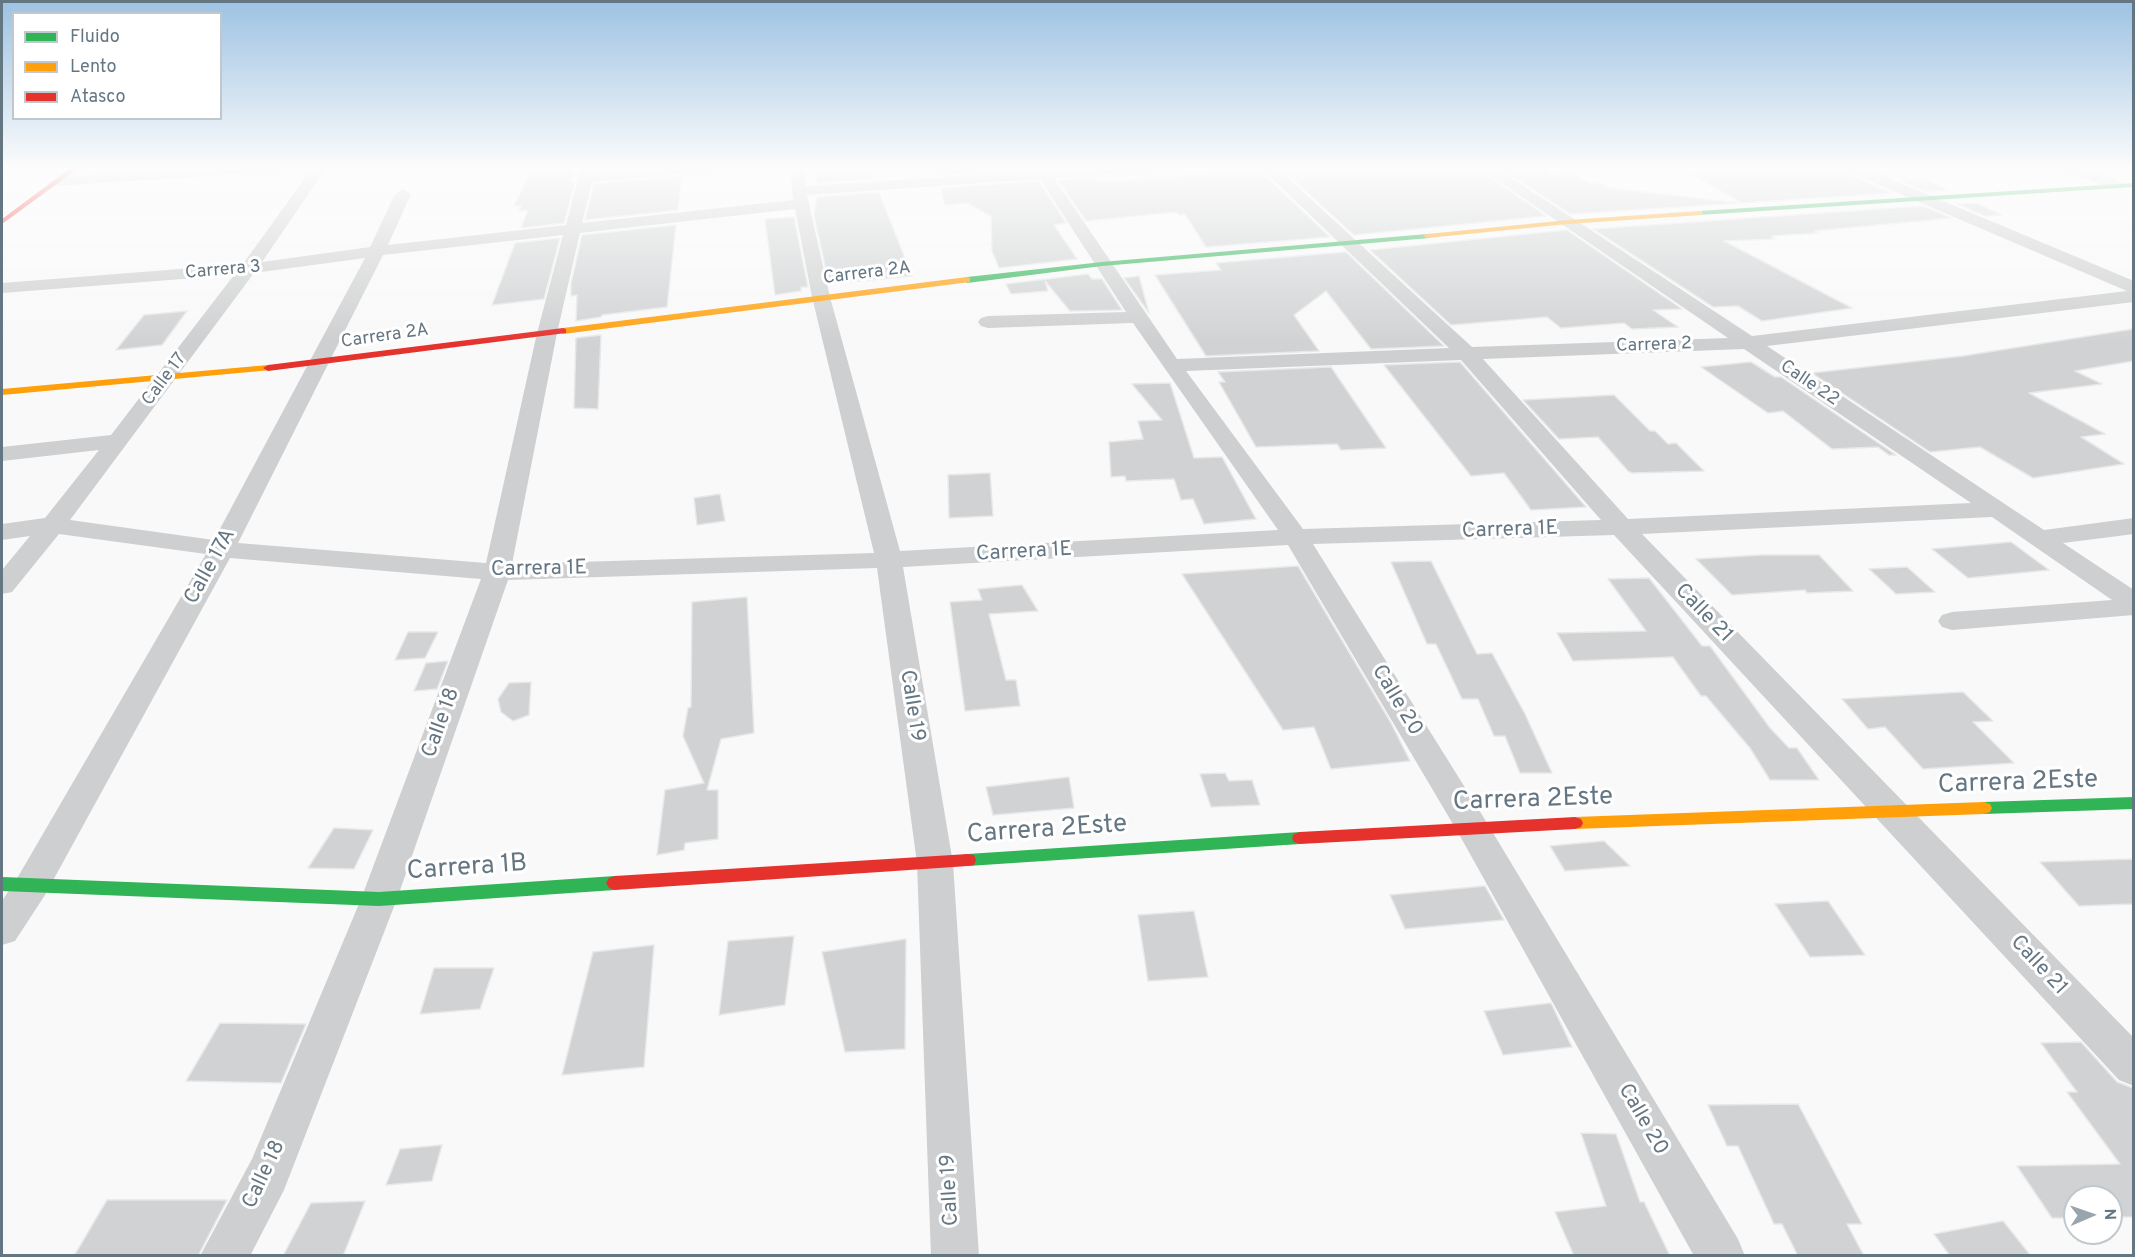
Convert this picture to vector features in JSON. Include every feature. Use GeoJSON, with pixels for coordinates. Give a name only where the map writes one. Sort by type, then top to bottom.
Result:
{"type":"FeatureCollection","features":[{"type":"Feature","properties":{"kind":"main road","name":"Carrera 2A"},"geometry":{"type":"LineString","coordinates":[[2,392],[316,364],[820,297],[1102,264],[1349,244],[1532,226]]}},
{"type":"Feature","properties":{"kind":"main road","name":"Carrera 2Este"},"geometry":{"type":"LineString","coordinates":[[935,862],[1472,827],[2133,803]]}},
{"type":"Feature","properties":{"kind":"main road","name":"Carrera 1B"},"geometry":{"type":"LineString","coordinates":[[2,884],[379,899],[935,862]]}},
{"type":"Feature","properties":{"kind":"street","name":"Calle 17"},"geometry":{"type":"LineString","coordinates":[[2,586],[118,441],[279,226]]}},
{"type":"Feature","properties":{"kind":"street","name":"Calle 17A"},"geometry":{"type":"LineString","coordinates":[[2,930],[32,885],[222,549],[389,226]]}},
{"type":"Feature","properties":{"kind":"street","name":"Calle 18"},"geometry":{"type":"LineString","coordinates":[[224,1256],[268,1174],[379,899],[496,572],[572,226]]}},
{"type":"Feature","properties":{"kind":"street","name":"Carrera 3"},"geometry":{"type":"LineString","coordinates":[[2,288],[248,269],[377,251],[571,231],[599,226]]}},
{"type":"Feature","properties":{"kind":"street","name":"Calle 19"},"geometry":{"type":"LineString","coordinates":[[806,226],[820,297],[889,560],[935,862],[954,1256]]}},
{"type":"Feature","properties":{"kind":"street","name":"Calle 20"},"geometry":{"type":"LineString","coordinates":[[1077,226],[1171,365],[1296,537],[1472,827],[1720,1256]]}},
{"type":"Feature","properties":{"kind":"street","name":"Calle 21"},"geometry":{"type":"LineString","coordinates":[[1329,226],[1467,354],[1621,527],[2133,1067]]}},
{"type":"Feature","properties":{"kind":"street","name":"Calle 22"},"geometry":{"type":"LineString","coordinates":[[1573,226],[2040,538],[2133,605]]}},
{"type":"Feature","properties":{"kind":"street"},"geometry":{"type":"LineString","coordinates":[[1986,226],[2133,288]]}},
{"type":"Feature","properties":{"kind":"street","name":"Carrera 2"},"geometry":{"type":"LineString","coordinates":[[1171,365],[1746,343],[2133,296]]}},
{"type":"Feature","properties":{"kind":"street"},"geometry":{"type":"LineString","coordinates":[[988,322],[1138,317]]}},
{"type":"Feature","properties":{"kind":"street"},"geometry":{"type":"LineString","coordinates":[[2,454],[118,441]]}},
{"type":"Feature","properties":{"kind":"street","name":"Carrera 1E"},"geometry":{"type":"LineString","coordinates":[[2,532],[53,525],[222,549],[496,572],[889,560],[1296,537],[1621,527],[1997,509]]}},
{"type":"Feature","properties":{"kind":"street"},"geometry":{"type":"LineString","coordinates":[[2040,538],[2133,526]]}},
{"type":"Feature","properties":{"kind":"street"},"geometry":{"type":"LineString","coordinates":[[1952,621],[2133,605]]}},
{"type":"Feature","properties":{"kind":"building"},"geometry":{"type":"Polygon","coordinates":[[[676,226],[667,307],[602,315],[576,321],[577,295],[571,296],[571,283],[582,235],[676,226]]]}},
{"type":"Feature","properties":{"kind":"building"},"geometry":{"type":"Polygon","coordinates":[[[766,226],[796,226],[808,287],[801,287],[801,291],[775,295],[766,226]]]}},
{"type":"Feature","properties":{"kind":"building"},"geometry":{"type":"Polygon","coordinates":[[[816,226],[892,226],[912,276],[829,284],[816,226]]]}},
{"type":"Feature","properties":{"kind":"building"},"geometry":{"type":"Polygon","coordinates":[[[991,226],[1054,226],[1077,259],[999,268],[992,251],[991,226]]]}},
{"type":"Feature","properties":{"kind":"building"},"geometry":{"type":"Polygon","coordinates":[[[1192,226],[1318,226],[1330,237],[1206,247],[1192,226]]]}},
{"type":"Feature","properties":{"kind":"building"},"geometry":{"type":"Polygon","coordinates":[[[1344,226],[1448,226],[1354,235],[1344,226]]]}},
{"type":"Feature","properties":{"kind":"building"},"geometry":{"type":"Polygon","coordinates":[[[1641,226],[1871,226],[1814,231],[1819,233],[1771,236],[1775,239],[1724,241],[1852,308],[1762,321],[1738,306],[1713,307],[1593,229],[1641,226]]]}},
{"type":"Feature","properties":{"kind":"building"},"geometry":{"type":"Polygon","coordinates":[[[1567,230],[1682,309],[1653,310],[1678,327],[1632,329],[1624,323],[1561,328],[1547,317],[1451,325],[1370,250],[1567,230]]]}},
{"type":"Feature","properties":{"kind":"building"},"geometry":{"type":"Polygon","coordinates":[[[560,238],[544,299],[492,305],[515,243],[560,238]]]}},
{"type":"Feature","properties":{"kind":"building"},"geometry":{"type":"Polygon","coordinates":[[[1346,252],[1444,346],[1371,349],[1326,291],[1294,315],[1319,351],[1206,356],[1155,275],[1221,270],[1216,263],[1346,252]]]}},
{"type":"Feature","properties":{"kind":"building"},"geometry":{"type":"Polygon","coordinates":[[[1088,274],[1092,279],[1102,279],[1122,310],[1070,311],[1045,281],[1048,291],[1011,294],[1006,284],[1088,274]]]}},
{"type":"Feature","properties":{"kind":"building"},"geometry":{"type":"Polygon","coordinates":[[[1139,276],[1149,313],[1124,278],[1139,276]]]}},
{"type":"Feature","properties":{"kind":"building"},"geometry":{"type":"Polygon","coordinates":[[[187,311],[162,345],[116,350],[144,315],[187,311]]]}},
{"type":"Feature","properties":{"kind":"building"},"geometry":{"type":"Polygon","coordinates":[[[2133,329],[2133,361],[2075,371],[2102,384],[2029,393],[2105,434],[2081,437],[2124,464],[2033,478],[1980,447],[1930,452],[1812,373],[1963,356],[2133,329]]]}},
{"type":"Feature","properties":{"kind":"building"},"geometry":{"type":"Polygon","coordinates":[[[601,335],[598,409],[574,408],[576,338],[601,335]]]}},
{"type":"Feature","properties":{"kind":"building"},"geometry":{"type":"Polygon","coordinates":[[[1460,362],[1586,507],[1531,510],[1504,473],[1471,476],[1384,365],[1460,362]]]}},
{"type":"Feature","properties":{"kind":"building"},"geometry":{"type":"Polygon","coordinates":[[[1751,362],[1775,377],[1781,377],[1896,455],[1889,455],[1878,447],[1832,449],[1783,411],[1768,413],[1701,367],[1751,362]]]}},
{"type":"Feature","properties":{"kind":"building"},"geometry":{"type":"Polygon","coordinates":[[[1331,367],[1386,448],[1341,450],[1337,444],[1256,447],[1219,382],[1225,382],[1218,372],[1331,367]]]}},
{"type":"Feature","properties":{"kind":"building"},"geometry":{"type":"Polygon","coordinates":[[[1170,383],[1194,458],[1222,457],[1256,519],[1204,524],[1193,499],[1181,500],[1174,479],[1126,481],[1125,476],[1111,477],[1109,442],[1143,439],[1138,421],[1162,420],[1132,384],[1170,383]]]}},
{"type":"Feature","properties":{"kind":"building"},"geometry":{"type":"Polygon","coordinates":[[[1614,395],[1650,431],[1655,431],[1668,444],[1676,443],[1704,471],[1632,473],[1598,437],[1559,439],[1523,400],[1614,395]]]}},
{"type":"Feature","properties":{"kind":"building"},"geometry":{"type":"Polygon","coordinates":[[[990,473],[993,516],[949,518],[948,475],[990,473]]]}},
{"type":"Feature","properties":{"kind":"building"},"geometry":{"type":"Polygon","coordinates":[[[720,494],[725,521],[697,525],[694,498],[720,494]]]}},
{"type":"Feature","properties":{"kind":"building"},"geometry":{"type":"Polygon","coordinates":[[[2011,542],[2049,570],[1968,578],[1932,549],[2011,542]]]}},
{"type":"Feature","properties":{"kind":"building"},"geometry":{"type":"Polygon","coordinates":[[[1761,555],[1819,555],[1853,591],[1807,593],[1805,590],[1732,595],[1696,559],[1761,555]]]}},
{"type":"Feature","properties":{"kind":"building"},"geometry":{"type":"Polygon","coordinates":[[[1431,561],[1477,654],[1492,653],[1525,714],[1552,773],[1520,773],[1505,736],[1494,736],[1478,699],[1462,699],[1436,644],[1427,644],[1391,562],[1431,561]]]}},
{"type":"Feature","properties":{"kind":"building"},"geometry":{"type":"Polygon","coordinates":[[[1298,566],[1391,723],[1410,761],[1331,769],[1314,727],[1283,730],[1182,574],[1298,566]]]}},
{"type":"Feature","properties":{"kind":"building"},"geometry":{"type":"Polygon","coordinates":[[[1907,567],[1935,592],[1896,594],[1869,569],[1907,567]]]}},
{"type":"Feature","properties":{"kind":"building"},"geometry":{"type":"Polygon","coordinates":[[[1649,578],[1702,646],[1710,646],[1770,728],[1789,748],[1797,748],[1819,780],[1770,780],[1750,748],[1706,696],[1701,696],[1673,657],[1573,661],[1557,633],[1646,631],[1608,579],[1649,578]]]}},
{"type":"Feature","properties":{"kind":"building"},"geometry":{"type":"Polygon","coordinates":[[[1022,585],[1038,611],[989,614],[1006,680],[1016,680],[1020,706],[965,711],[950,602],[982,600],[978,589],[1022,585]]]}},
{"type":"Feature","properties":{"kind":"building"},"geometry":{"type":"Polygon","coordinates":[[[747,597],[754,733],[721,739],[707,790],[718,790],[718,839],[685,843],[684,850],[657,855],[665,790],[704,783],[683,736],[688,708],[691,707],[692,602],[747,597]]]}},
{"type":"Feature","properties":{"kind":"building"},"geometry":{"type":"Polygon","coordinates":[[[408,632],[438,632],[425,658],[395,660],[408,632]]]}},
{"type":"Feature","properties":{"kind":"building"},"geometry":{"type":"Polygon","coordinates":[[[448,661],[437,689],[414,691],[426,663],[448,661]]]}},
{"type":"Feature","properties":{"kind":"building"},"geometry":{"type":"Polygon","coordinates":[[[531,682],[529,715],[513,721],[501,712],[498,699],[509,683],[531,682]]]}},
{"type":"Feature","properties":{"kind":"building"},"geometry":{"type":"Polygon","coordinates":[[[1963,692],[1993,721],[1973,722],[2014,763],[1923,769],[1885,727],[1868,729],[1842,699],[1963,692]]]}},
{"type":"Feature","properties":{"kind":"building"},"geometry":{"type":"Polygon","coordinates":[[[1225,773],[1229,781],[1252,780],[1260,805],[1211,807],[1200,774],[1225,773]]]}},
{"type":"Feature","properties":{"kind":"building"},"geometry":{"type":"Polygon","coordinates":[[[1069,777],[1074,808],[993,815],[986,787],[1069,777]]]}},
{"type":"Feature","properties":{"kind":"building"},"geometry":{"type":"Polygon","coordinates":[[[334,828],[373,830],[354,869],[308,868],[334,828]]]}},
{"type":"Feature","properties":{"kind":"building"},"geometry":{"type":"Polygon","coordinates":[[[1604,841],[1630,866],[1565,871],[1550,846],[1604,841]]]}},
{"type":"Feature","properties":{"kind":"building"},"geometry":{"type":"Polygon","coordinates":[[[2133,859],[2133,904],[2079,906],[2040,862],[2133,859]]]}},
{"type":"Feature","properties":{"kind":"building"},"geometry":{"type":"Polygon","coordinates":[[[1485,886],[1504,920],[1405,929],[1390,895],[1485,886]]]}},
{"type":"Feature","properties":{"kind":"building"},"geometry":{"type":"Polygon","coordinates":[[[1828,901],[1865,955],[1810,957],[1775,904],[1828,901]]]}},
{"type":"Feature","properties":{"kind":"building"},"geometry":{"type":"Polygon","coordinates":[[[1194,911],[1208,977],[1148,981],[1138,915],[1194,911]]]}},
{"type":"Feature","properties":{"kind":"building"},"geometry":{"type":"Polygon","coordinates":[[[794,936],[785,1005],[719,1015],[728,941],[794,936]]]}},
{"type":"Feature","properties":{"kind":"building"},"geometry":{"type":"Polygon","coordinates":[[[906,939],[905,1049],[845,1052],[822,952],[906,939]]]}},
{"type":"Feature","properties":{"kind":"building"},"geometry":{"type":"Polygon","coordinates":[[[654,945],[644,1067],[562,1075],[593,952],[654,945]]]}},
{"type":"Feature","properties":{"kind":"building"},"geometry":{"type":"Polygon","coordinates":[[[434,968],[494,968],[480,1009],[420,1014],[434,968]]]}},
{"type":"Feature","properties":{"kind":"building"},"geometry":{"type":"Polygon","coordinates":[[[1551,1003],[1572,1047],[1503,1055],[1484,1011],[1551,1003]]]}},
{"type":"Feature","properties":{"kind":"building"},"geometry":{"type":"Polygon","coordinates":[[[220,1023],[306,1024],[281,1083],[186,1081],[220,1023]]]}},
{"type":"Feature","properties":{"kind":"building"},"geometry":{"type":"Polygon","coordinates":[[[2081,1042],[2117,1082],[2133,1088],[2133,1217],[2123,1217],[2123,1185],[2063,1185],[2063,1218],[2052,1218],[2017,1166],[2120,1164],[2067,1092],[2077,1092],[2041,1043],[2081,1042]]]}},
{"type":"Feature","properties":{"kind":"building"},"geometry":{"type":"Polygon","coordinates":[[[1798,1104],[1862,1224],[1847,1224],[1864,1256],[1798,1256],[1782,1224],[1774,1224],[1738,1146],[1727,1146],[1708,1105],[1798,1104]]]}},
{"type":"Feature","properties":{"kind":"building"},"geometry":{"type":"Polygon","coordinates":[[[1581,1133],[1616,1134],[1640,1202],[1644,1202],[1670,1256],[1574,1256],[1555,1212],[1606,1206],[1581,1133]]]}},
{"type":"Feature","properties":{"kind":"building"},"geometry":{"type":"Polygon","coordinates":[[[442,1145],[432,1181],[386,1185],[400,1149],[442,1145]]]}},
{"type":"Feature","properties":{"kind":"building"},"geometry":{"type":"Polygon","coordinates":[[[107,1200],[227,1200],[198,1256],[74,1256],[107,1200]]]}},
{"type":"Feature","properties":{"kind":"building"},"geometry":{"type":"Polygon","coordinates":[[[365,1201],[343,1256],[283,1256],[311,1203],[365,1201]]]}},
{"type":"Feature","properties":{"kind":"building"},"geometry":{"type":"Polygon","coordinates":[[[2003,1221],[2031,1256],[1950,1256],[1934,1234],[2003,1221]]]}},
{"type":"Feature","properties":{"kind":"traffic: fast"},"geometry":{"type":"LineString","coordinates":[[967,280],[1102,264],[1427,236]]}},
{"type":"Feature","properties":{"kind":"traffic: fast"},"geometry":{"type":"LineString","coordinates":[[1984,808],[2134,803]]}},
{"type":"Feature","properties":{"kind":"traffic: fast"},"geometry":{"type":"LineString","coordinates":[[968,860],[1300,838]]}},
{"type":"Feature","properties":{"kind":"traffic: fast"},"geometry":{"type":"LineString","coordinates":[[2,884],[379,899],[615,883]]}},
{"type":"Feature","properties":{"kind":"traffic: slow"},"geometry":{"type":"LineString","coordinates":[[1427,236],[1531,226]]}},
{"type":"Feature","properties":{"kind":"traffic: slow"},"geometry":{"type":"LineString","coordinates":[[563,331],[967,280]]}},
{"type":"Feature","properties":{"kind":"traffic: slow"},"geometry":{"type":"LineString","coordinates":[[2,392],[268,368]]}},
{"type":"Feature","properties":{"kind":"traffic: slow"},"geometry":{"type":"LineString","coordinates":[[1575,823],[1984,808]]}},
{"type":"Feature","properties":{"kind":"traffic: jam"},"geometry":{"type":"LineString","coordinates":[[268,368],[563,331]]}},
{"type":"Feature","properties":{"kind":"traffic: jam"},"geometry":{"type":"LineString","coordinates":[[1300,838],[1575,823]]}},
{"type":"Feature","properties":{"kind":"traffic: jam"},"geometry":{"type":"LineString","coordinates":[[615,883],[968,860]]}}]}
